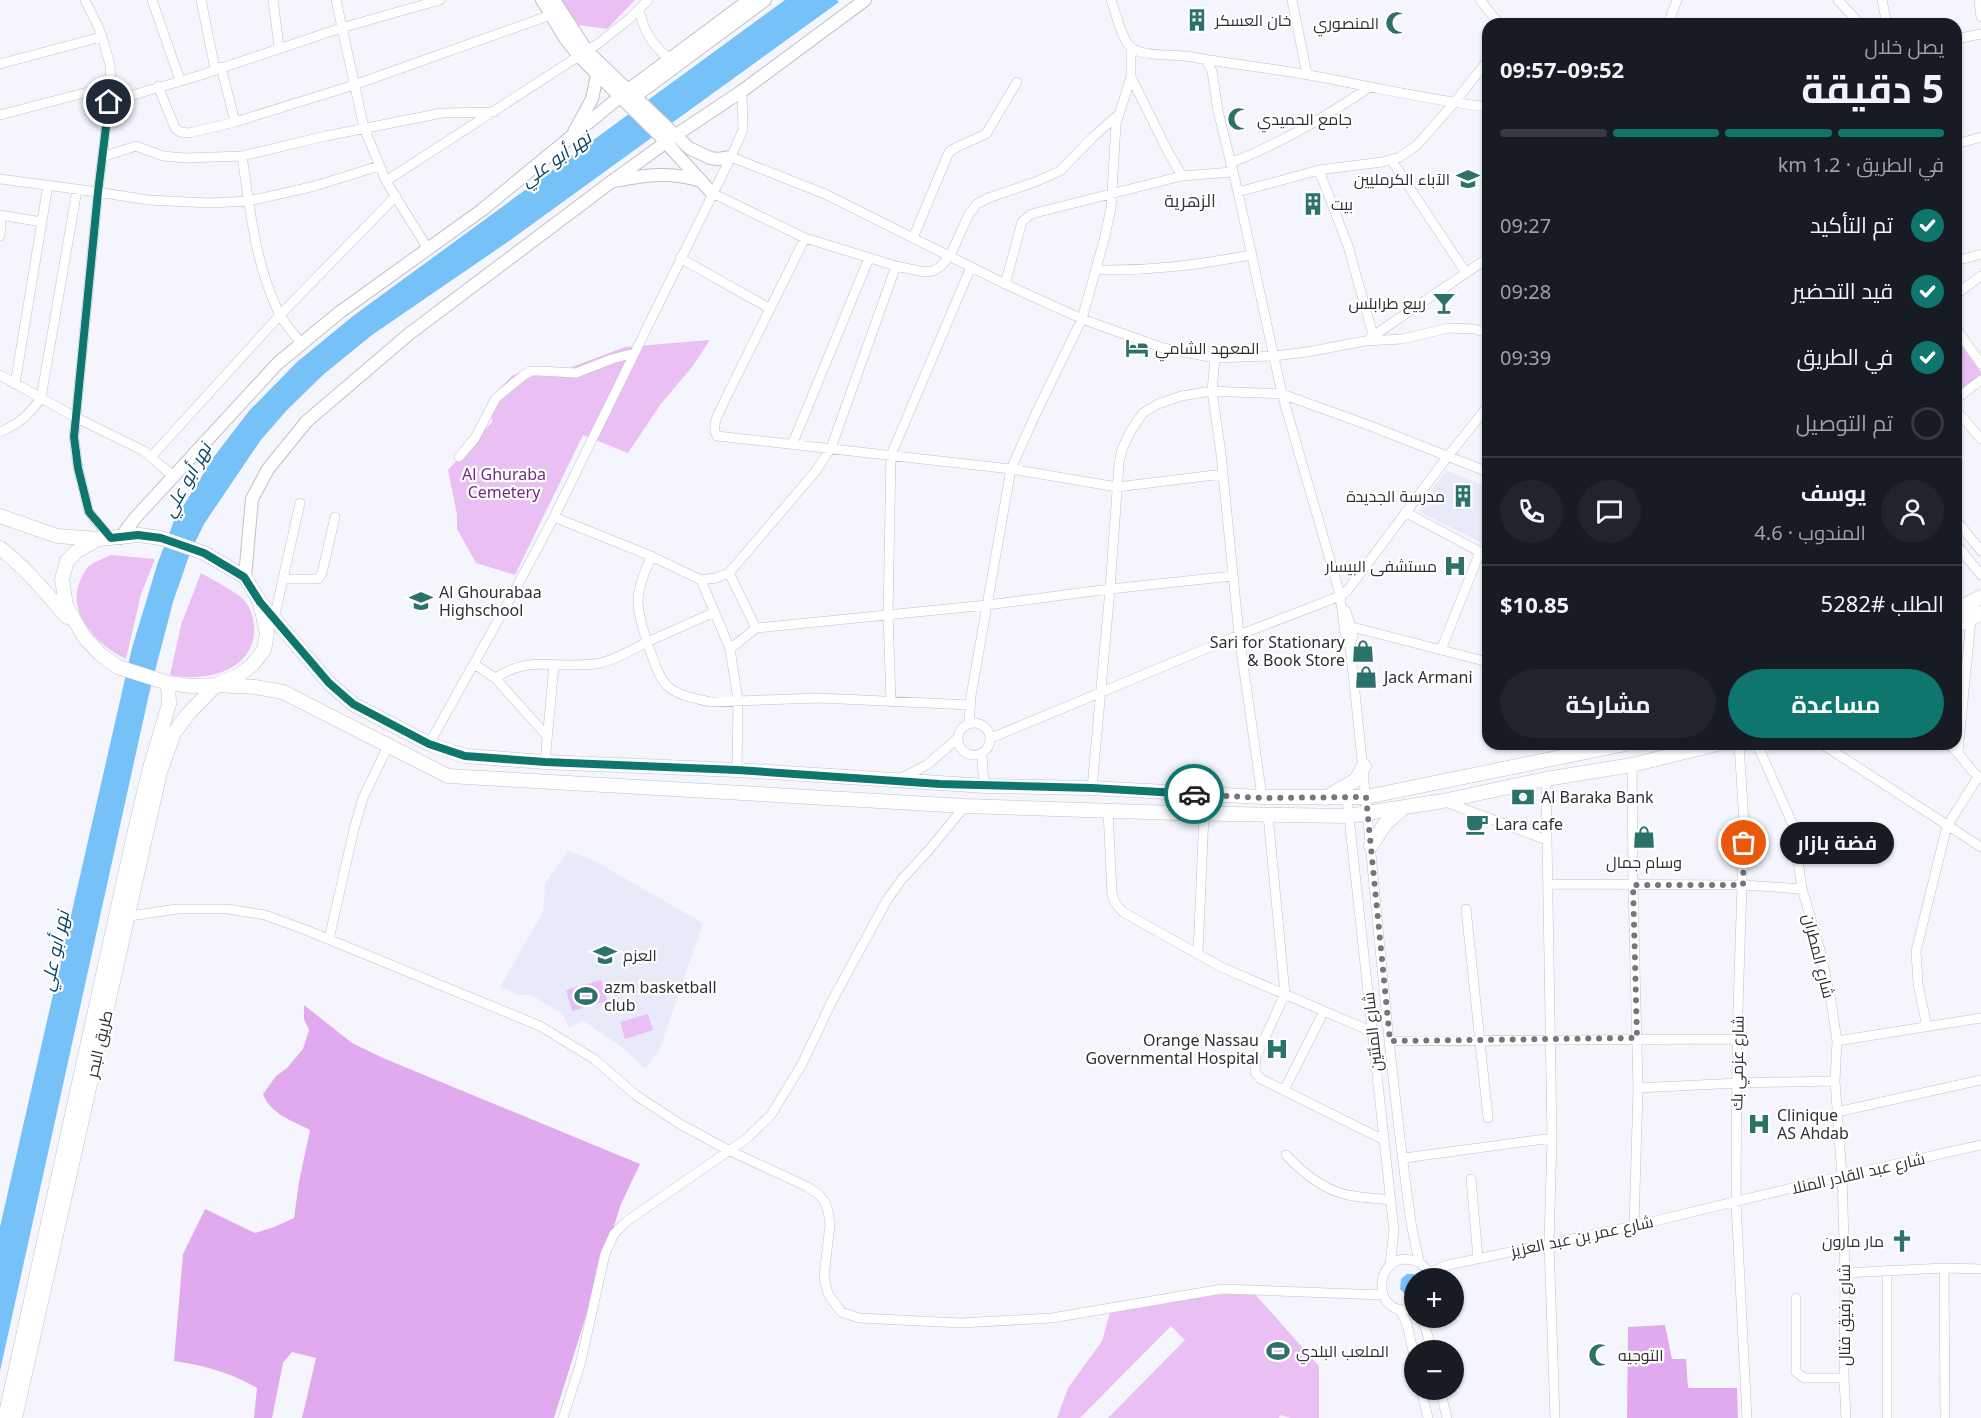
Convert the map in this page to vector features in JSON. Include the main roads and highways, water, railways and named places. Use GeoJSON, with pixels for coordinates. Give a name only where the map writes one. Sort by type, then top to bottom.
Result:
{"type":"FeatureCollection","features":[{"type":"Feature","properties":{"kind":"highway"},"geometry":{"type":"LineString","coordinates":[[0,516],[57,536],[109,538],[138,535],[161,538],[204,553],[244,577],[274,619],[329,683],[353,704],[429,744],[465,756],[541,762],[737,770],[894,782],[1092,788],[1262,798],[1347,799],[1596,750]]}},
{"type":"Feature","properties":{"kind":"highway"},"geometry":{"type":"LineString","coordinates":[[85,638],[66,606],[62,579],[68,561],[77,551],[109,538]]}},
{"type":"Feature","properties":{"kind":"highway"},"geometry":{"type":"LineString","coordinates":[[0,548],[44,590],[100,654],[118,667],[168,683],[191,686],[255,687],[284,692],[448,776],[964,806],[1348,816],[1443,801],[1546,779],[1632,765],[1693,750]]}},
{"type":"Feature","properties":{"kind":"highway"},"geometry":{"type":"LineString","coordinates":[[1962,607],[1981,597]]}},
{"type":"Feature","properties":{"kind":"highway"},"geometry":{"type":"LineString","coordinates":[[216,685],[241,674],[264,650],[267,633],[260,602]]}},
{"type":"Feature","properties":{"kind":"highway"},"geometry":{"type":"LineString","coordinates":[[1962,623],[1976,616]]}},
{"type":"Feature","properties":{"kind":"highway","name":"طريق البحر"},"geometry":{"type":"LineString","coordinates":[[15,1418],[122,917],[150,768],[170,704],[168,683]]}},
{"type":"Feature","properties":{"kind":"highway","name":"طريق البحر"},"geometry":{"type":"LineString","coordinates":[[5,1418],[122,917],[160,772],[174,734],[188,714],[216,685]]}},
{"type":"Feature","properties":{"kind":"highway"},"geometry":{"type":"LineString","coordinates":[[534,782],[541,762]]}},
{"type":"Feature","properties":{"kind":"highway"},"geometry":{"type":"LineString","coordinates":[[1325,798],[1356,780],[1364,766]]}},
{"type":"Feature","properties":{"kind":"highway"},"geometry":{"type":"LineString","coordinates":[[1371,846],[1385,824],[1403,808]]}},
{"type":"Feature","properties":{"kind":"main road"},"geometry":{"type":"LineString","coordinates":[[542,0],[565,38],[667,135],[712,193]]}},
{"type":"Feature","properties":{"kind":"main road"},"geometry":{"type":"LineString","coordinates":[[554,0],[597,75],[630,100]]}},
{"type":"Feature","properties":{"kind":"main road"},"geometry":{"type":"LineString","coordinates":[[630,100],[669,58],[749,0]]}},
{"type":"Feature","properties":{"kind":"main road"},"geometry":{"type":"LineString","coordinates":[[109,538],[136,517],[278,363],[301,343],[339,312],[482,210],[570,140],[630,100],[765,0]]}},
{"type":"Feature","properties":{"kind":"main road"},"geometry":{"type":"LineString","coordinates":[[244,577],[252,499],[268,469],[307,421],[409,334],[611,182],[667,135],[742,91],[865,0]]}},
{"type":"Feature","properties":{"kind":"main road"},"geometry":{"type":"LineString","coordinates":[[570,140],[592,99],[597,75]]}},
{"type":"Feature","properties":{"kind":"main road"},"geometry":{"type":"LineString","coordinates":[[667,135],[702,156],[718,159],[731,156]]}},
{"type":"Feature","properties":{"kind":"main road"},"geometry":{"type":"LineString","coordinates":[[611,182],[650,174],[682,176],[702,181]]}},
{"type":"Feature","properties":{"kind":"water"},"geometry":{"type":"Polygon","coordinates":[[[785,0],[837,0],[839,2],[509,241],[372,335],[324,374],[287,410],[260,441],[204,524],[190,553],[173,602],[149,694],[0,1371],[0,1227],[132,648],[158,562],[174,521],[213,458],[249,411],[297,362],[353,316],[785,0]]]}},
{"type":"Feature","properties":{"kind":"water"},"geometry":{"type":"Polygon","coordinates":[[[1404,1276],[1404,1293],[1400,1289],[1401,1279],[1404,1276]]]}},
{"type":"Feature","properties":{"kind":"place","name":"خان العسكر"},"geometry":{"type":"Point","coordinates":[1197,20]}},
{"type":"Feature","properties":{"kind":"place","name":"المنصوري"},"geometry":{"type":"Point","coordinates":[1397,23]}},
{"type":"Feature","properties":{"kind":"place","name":"جامع الحميدي"},"geometry":{"type":"Point","coordinates":[1239,119]}},
{"type":"Feature","properties":{"kind":"place","name":"الآباء الكرمليين"},"geometry":{"type":"Point","coordinates":[1468,179]}},
{"type":"Feature","properties":{"kind":"place","name":"بيت"},"geometry":{"type":"Point","coordinates":[1313,204]}},
{"type":"Feature","properties":{"kind":"place","name":"ربيع طرابلس"},"geometry":{"type":"Point","coordinates":[1444,303]}},
{"type":"Feature","properties":{"kind":"place","name":"المعهد الشامي"},"geometry":{"type":"Point","coordinates":[1137,348]}},
{"type":"Feature","properties":{"kind":"place","name":"مدرسة الجديدة"},"geometry":{"type":"Point","coordinates":[1463,496]}},
{"type":"Feature","properties":{"kind":"place","name":"مستشفی البيسار"},"geometry":{"type":"Point","coordinates":[1455,566]}},
{"type":"Feature","properties":{"kind":"place","name":"Al Ghourabaa Highschool"},"geometry":{"type":"Point","coordinates":[421,601]}},
{"type":"Feature","properties":{"kind":"place","name":"Sari for Stationary & Book Store"},"geometry":{"type":"Point","coordinates":[1363,651]}},
{"type":"Feature","properties":{"kind":"place","name":"Jack Armani"},"geometry":{"type":"Point","coordinates":[1366,677]}},
{"type":"Feature","properties":{"kind":"place","name":"Al Baraka Bank"},"geometry":{"type":"Point","coordinates":[1523,797]}},
{"type":"Feature","properties":{"kind":"place","name":"Lara cafe"},"geometry":{"type":"Point","coordinates":[1477,824]}},
{"type":"Feature","properties":{"kind":"place","name":"وسام جمال"},"geometry":{"type":"Point","coordinates":[1644,837]}},
{"type":"Feature","properties":{"kind":"place","name":"فضة بازار"},"geometry":{"type":"Point","coordinates":[1744,843]}},
{"type":"Feature","properties":{"kind":"place","name":"العزم"},"geometry":{"type":"Point","coordinates":[605,955]}},
{"type":"Feature","properties":{"kind":"place","name":"azm basketball club"},"geometry":{"type":"Point","coordinates":[586,996]}},
{"type":"Feature","properties":{"kind":"place","name":"Orange Nassau Governmental Hospital"},"geometry":{"type":"Point","coordinates":[1277,1049]}},
{"type":"Feature","properties":{"kind":"place","name":"Clinique AS Ahdab"},"geometry":{"type":"Point","coordinates":[1759,1124]}},
{"type":"Feature","properties":{"kind":"place","name":"مار مارون"},"geometry":{"type":"Point","coordinates":[1902,1241]}},
{"type":"Feature","properties":{"kind":"place","name":"الملعب البلدي"},"geometry":{"type":"Point","coordinates":[1278,1351]}},
{"type":"Feature","properties":{"kind":"place","name":"التوجيه"},"geometry":{"type":"Point","coordinates":[1600,1355]}},
{"type":"Feature","properties":{"kind":"district","name":"الزهرية"},"geometry":{"type":"Point","coordinates":[1190,201]}},
{"type":"Feature","properties":{"kind":"water label","name":"نهر أبو علي"},"geometry":{"type":"Point","coordinates":[556,159]}},
{"type":"Feature","properties":{"kind":"water label","name":"نهر أبو علي"},"geometry":{"type":"Point","coordinates":[187,480]}},
{"type":"Feature","properties":{"kind":"water label","name":"نهر أبو علي"},"geometry":{"type":"Point","coordinates":[55,951]}},
{"type":"Feature","properties":{"kind":"park label","name":"Al Ghuraba Cemetery"},"geometry":{"type":"Point","coordinates":[504,483]}}]}
